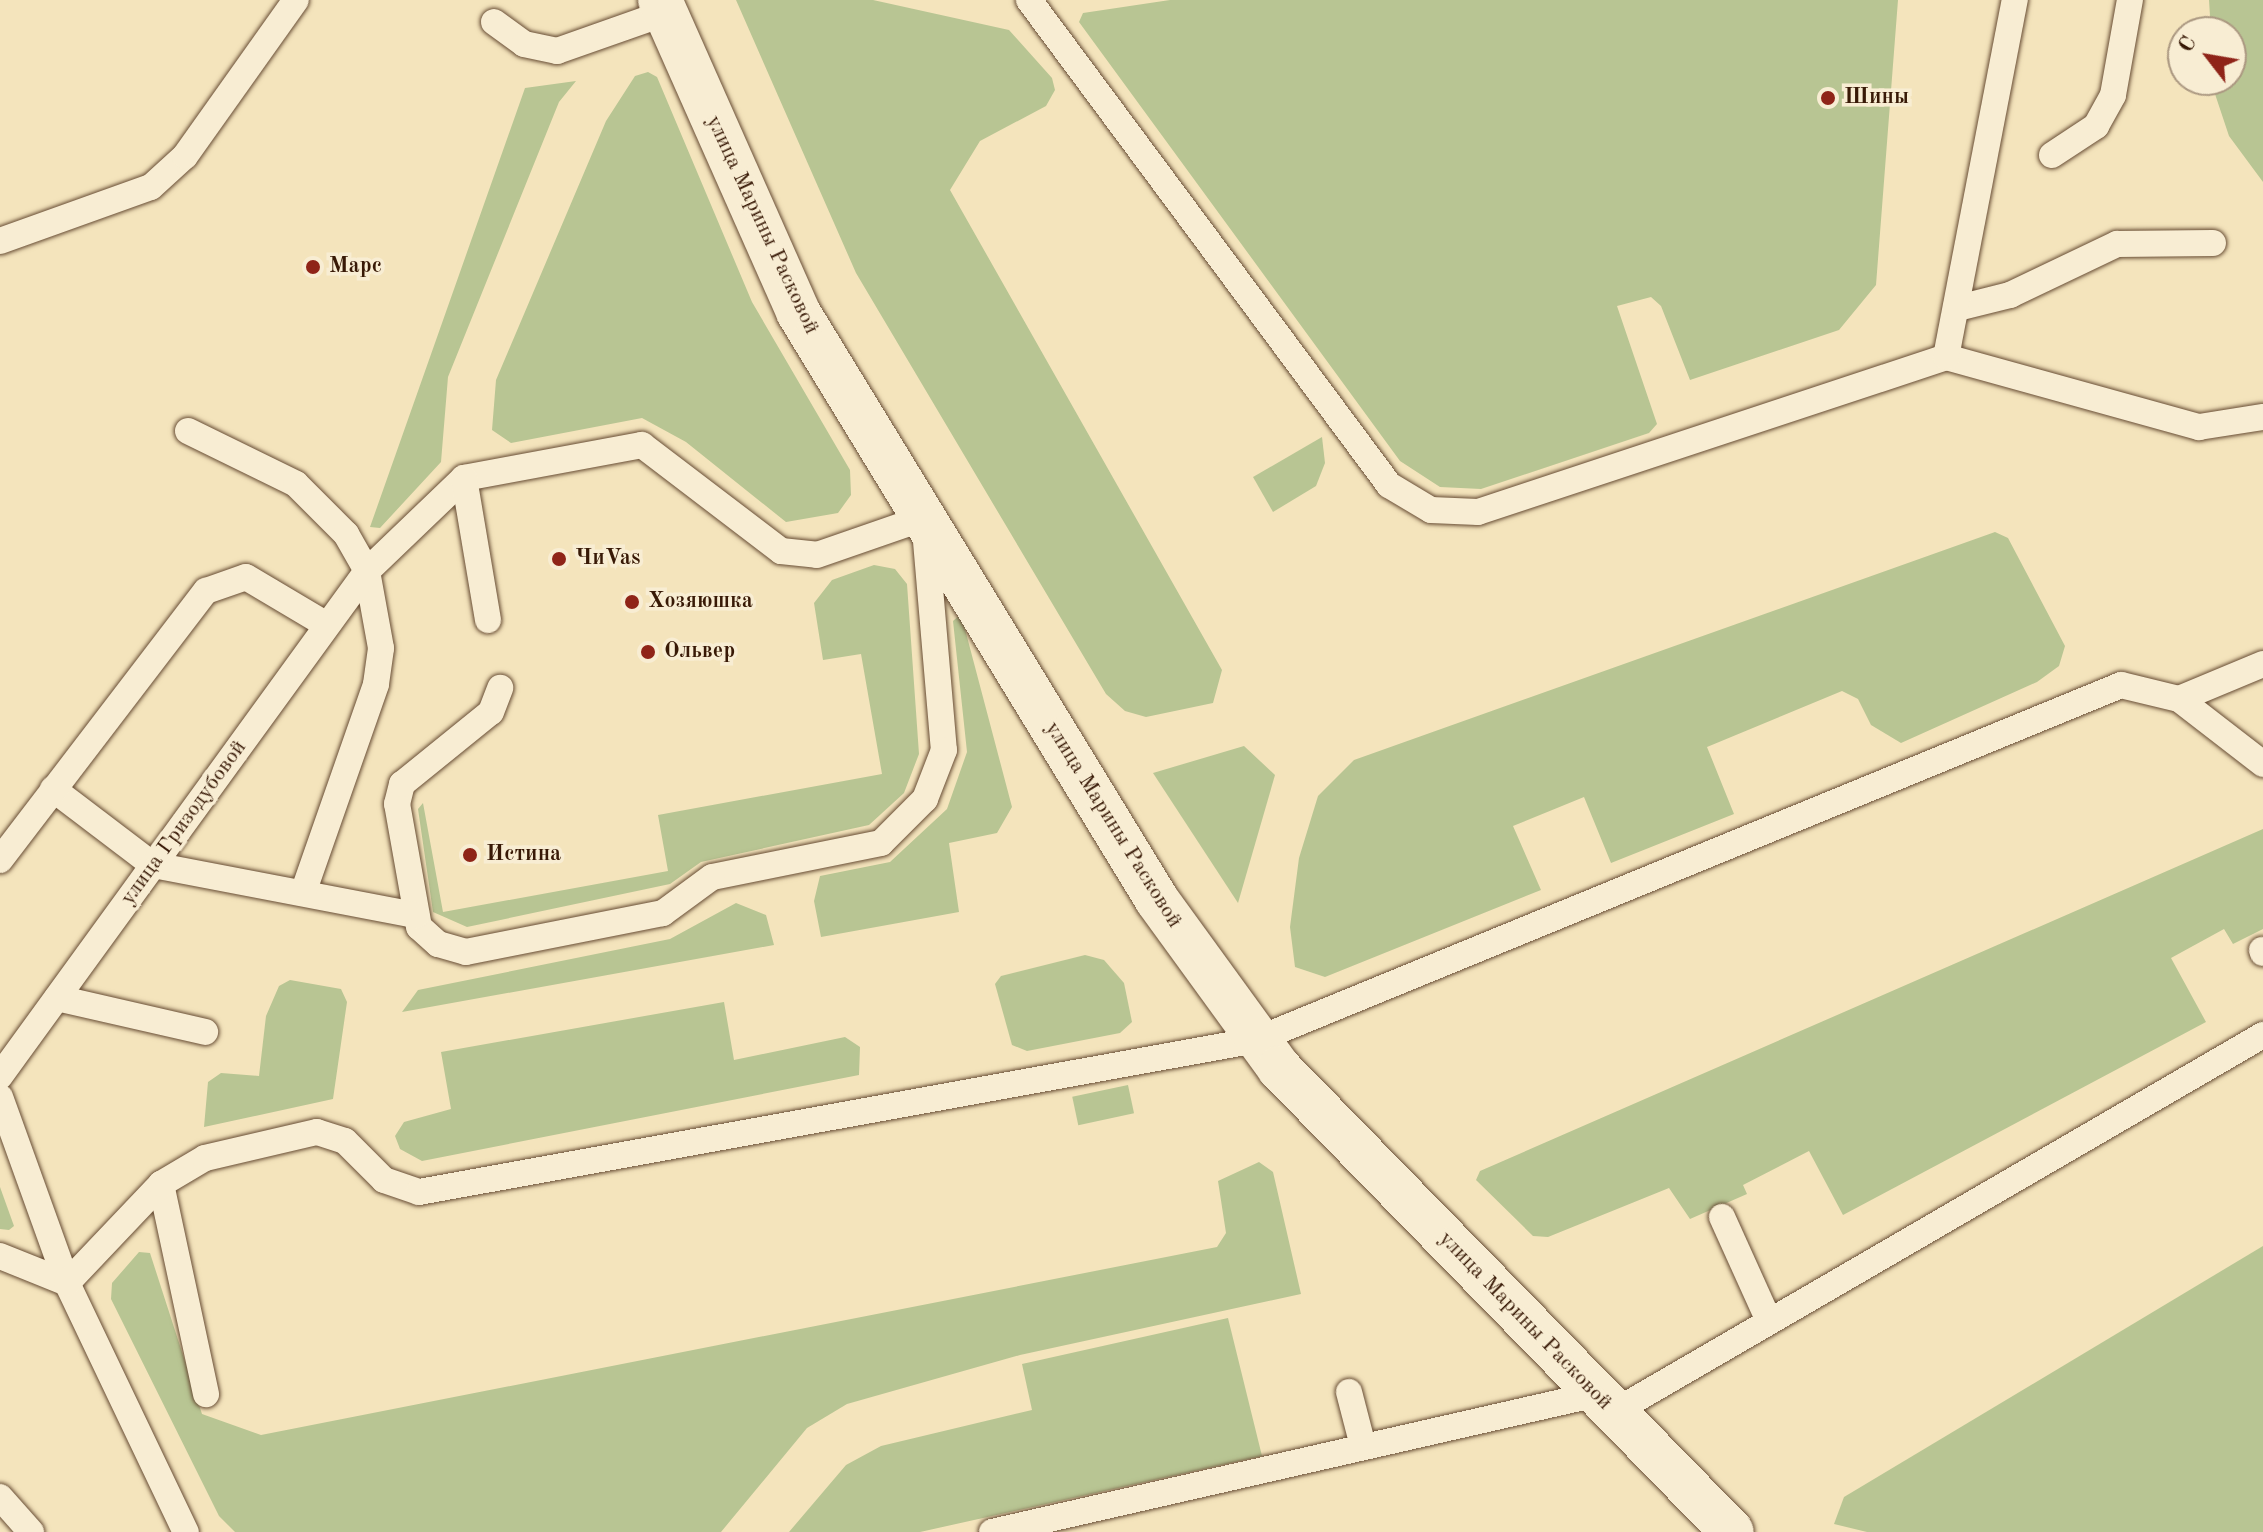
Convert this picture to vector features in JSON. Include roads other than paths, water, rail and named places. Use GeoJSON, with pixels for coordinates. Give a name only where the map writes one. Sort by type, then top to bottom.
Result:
{"type":"FeatureCollection","features":[{"type":"Feature","properties":{"kind":"street","name":"улица Марины Расковой"},"geometry":{"type":"LineString","coordinates":[[662,6],[798,312],[1157,900],[1256,1040],[1732,1532]]}},
{"type":"Feature","properties":{"kind":"lane"},"geometry":{"type":"LineString","coordinates":[[0,241],[151,187],[185,156],[296,0]]}},
{"type":"Feature","properties":{"kind":"lane"},"geometry":{"type":"LineString","coordinates":[[1029,0],[1389,485],[1431,510],[1478,512],[1946,357],[2199,427],[2263,417]]}},
{"type":"Feature","properties":{"kind":"lane"},"geometry":{"type":"LineString","coordinates":[[1946,357],[1958,308],[2015,0]]}},
{"type":"Feature","properties":{"kind":"lane"},"geometry":{"type":"LineString","coordinates":[[2052,155],[2096,126],[2113,95],[2130,0]]}},
{"type":"Feature","properties":{"kind":"lane"},"geometry":{"type":"LineString","coordinates":[[494,22],[524,44],[557,51],[662,6]]}},
{"type":"Feature","properties":{"kind":"lane"},"geometry":{"type":"LineString","coordinates":[[1958,308],[2010,295],[2117,244],[2213,243]]}},
{"type":"Feature","properties":{"kind":"lane"},"geometry":{"type":"LineString","coordinates":[[188,431],[296,484],[346,534],[367,571],[381,648],[376,684],[303,893]]}},
{"type":"Feature","properties":{"kind":"lane"},"geometry":{"type":"LineString","coordinates":[[488,620],[464,478],[642,445],[781,551],[817,555],[924,518],[944,750],[925,799],[881,843],[712,877],[663,913],[466,952],[438,944],[416,915],[397,804],[402,784],[491,712],[500,688]]}},
{"type":"Feature","properties":{"kind":"lane","name":"улица Гризодубовой"},"geometry":{"type":"LineString","coordinates":[[0,1076],[367,571],[464,478]]}},
{"type":"Feature","properties":{"kind":"lane"},"geometry":{"type":"LineString","coordinates":[[0,860],[186,608],[220,581],[259,581],[327,625]]}},
{"type":"Feature","properties":{"kind":"lane"},"geometry":{"type":"LineString","coordinates":[[2179,699],[2263,664]]}},
{"type":"Feature","properties":{"kind":"lane"},"geometry":{"type":"LineString","coordinates":[[67,1283],[161,1184],[205,1158],[317,1132],[345,1141],[384,1180],[419,1192],[1256,1040],[2121,685],[2179,699],[2263,764]]}},
{"type":"Feature","properties":{"kind":"lane"},"geometry":{"type":"LineString","coordinates":[[53,789],[153,865],[416,915]]}},
{"type":"Feature","properties":{"kind":"lane"},"geometry":{"type":"LineString","coordinates":[[57,998],[205,1032]]}},
{"type":"Feature","properties":{"kind":"lane"},"geometry":{"type":"LineString","coordinates":[[992,1532],[1363,1446],[1606,1403],[1769,1321],[2263,1035]]}},
{"type":"Feature","properties":{"kind":"lane"},"geometry":{"type":"LineString","coordinates":[[0,1097],[67,1283],[186,1532]]}},
{"type":"Feature","properties":{"kind":"lane"},"geometry":{"type":"LineString","coordinates":[[161,1184],[206,1394]]}},
{"type":"Feature","properties":{"kind":"lane"},"geometry":{"type":"LineString","coordinates":[[1722,1217],[1769,1321]]}},
{"type":"Feature","properties":{"kind":"lane"},"geometry":{"type":"LineString","coordinates":[[0,1256],[67,1283]]}},
{"type":"Feature","properties":{"kind":"lane"},"geometry":{"type":"LineString","coordinates":[[1349,1392],[1363,1446]]}},
{"type":"Feature","properties":{"kind":"lane"},"geometry":{"type":"LineString","coordinates":[[0,1497],[31,1532]]}},
{"type":"Feature","properties":{"kind":"place","name":"Шины"},"geometry":{"type":"Point","coordinates":[1828,98]}},
{"type":"Feature","properties":{"kind":"place","name":"Марс"},"geometry":{"type":"Point","coordinates":[313,267]}},
{"type":"Feature","properties":{"kind":"place","name":"ЧиVas"},"geometry":{"type":"Point","coordinates":[559,559]}},
{"type":"Feature","properties":{"kind":"place","name":"Хозяюшка"},"geometry":{"type":"Point","coordinates":[632,602]}},
{"type":"Feature","properties":{"kind":"place","name":"Ольвер"},"geometry":{"type":"Point","coordinates":[648,652]}},
{"type":"Feature","properties":{"kind":"place","name":"Истина"},"geometry":{"type":"Point","coordinates":[470,855]}}]}
